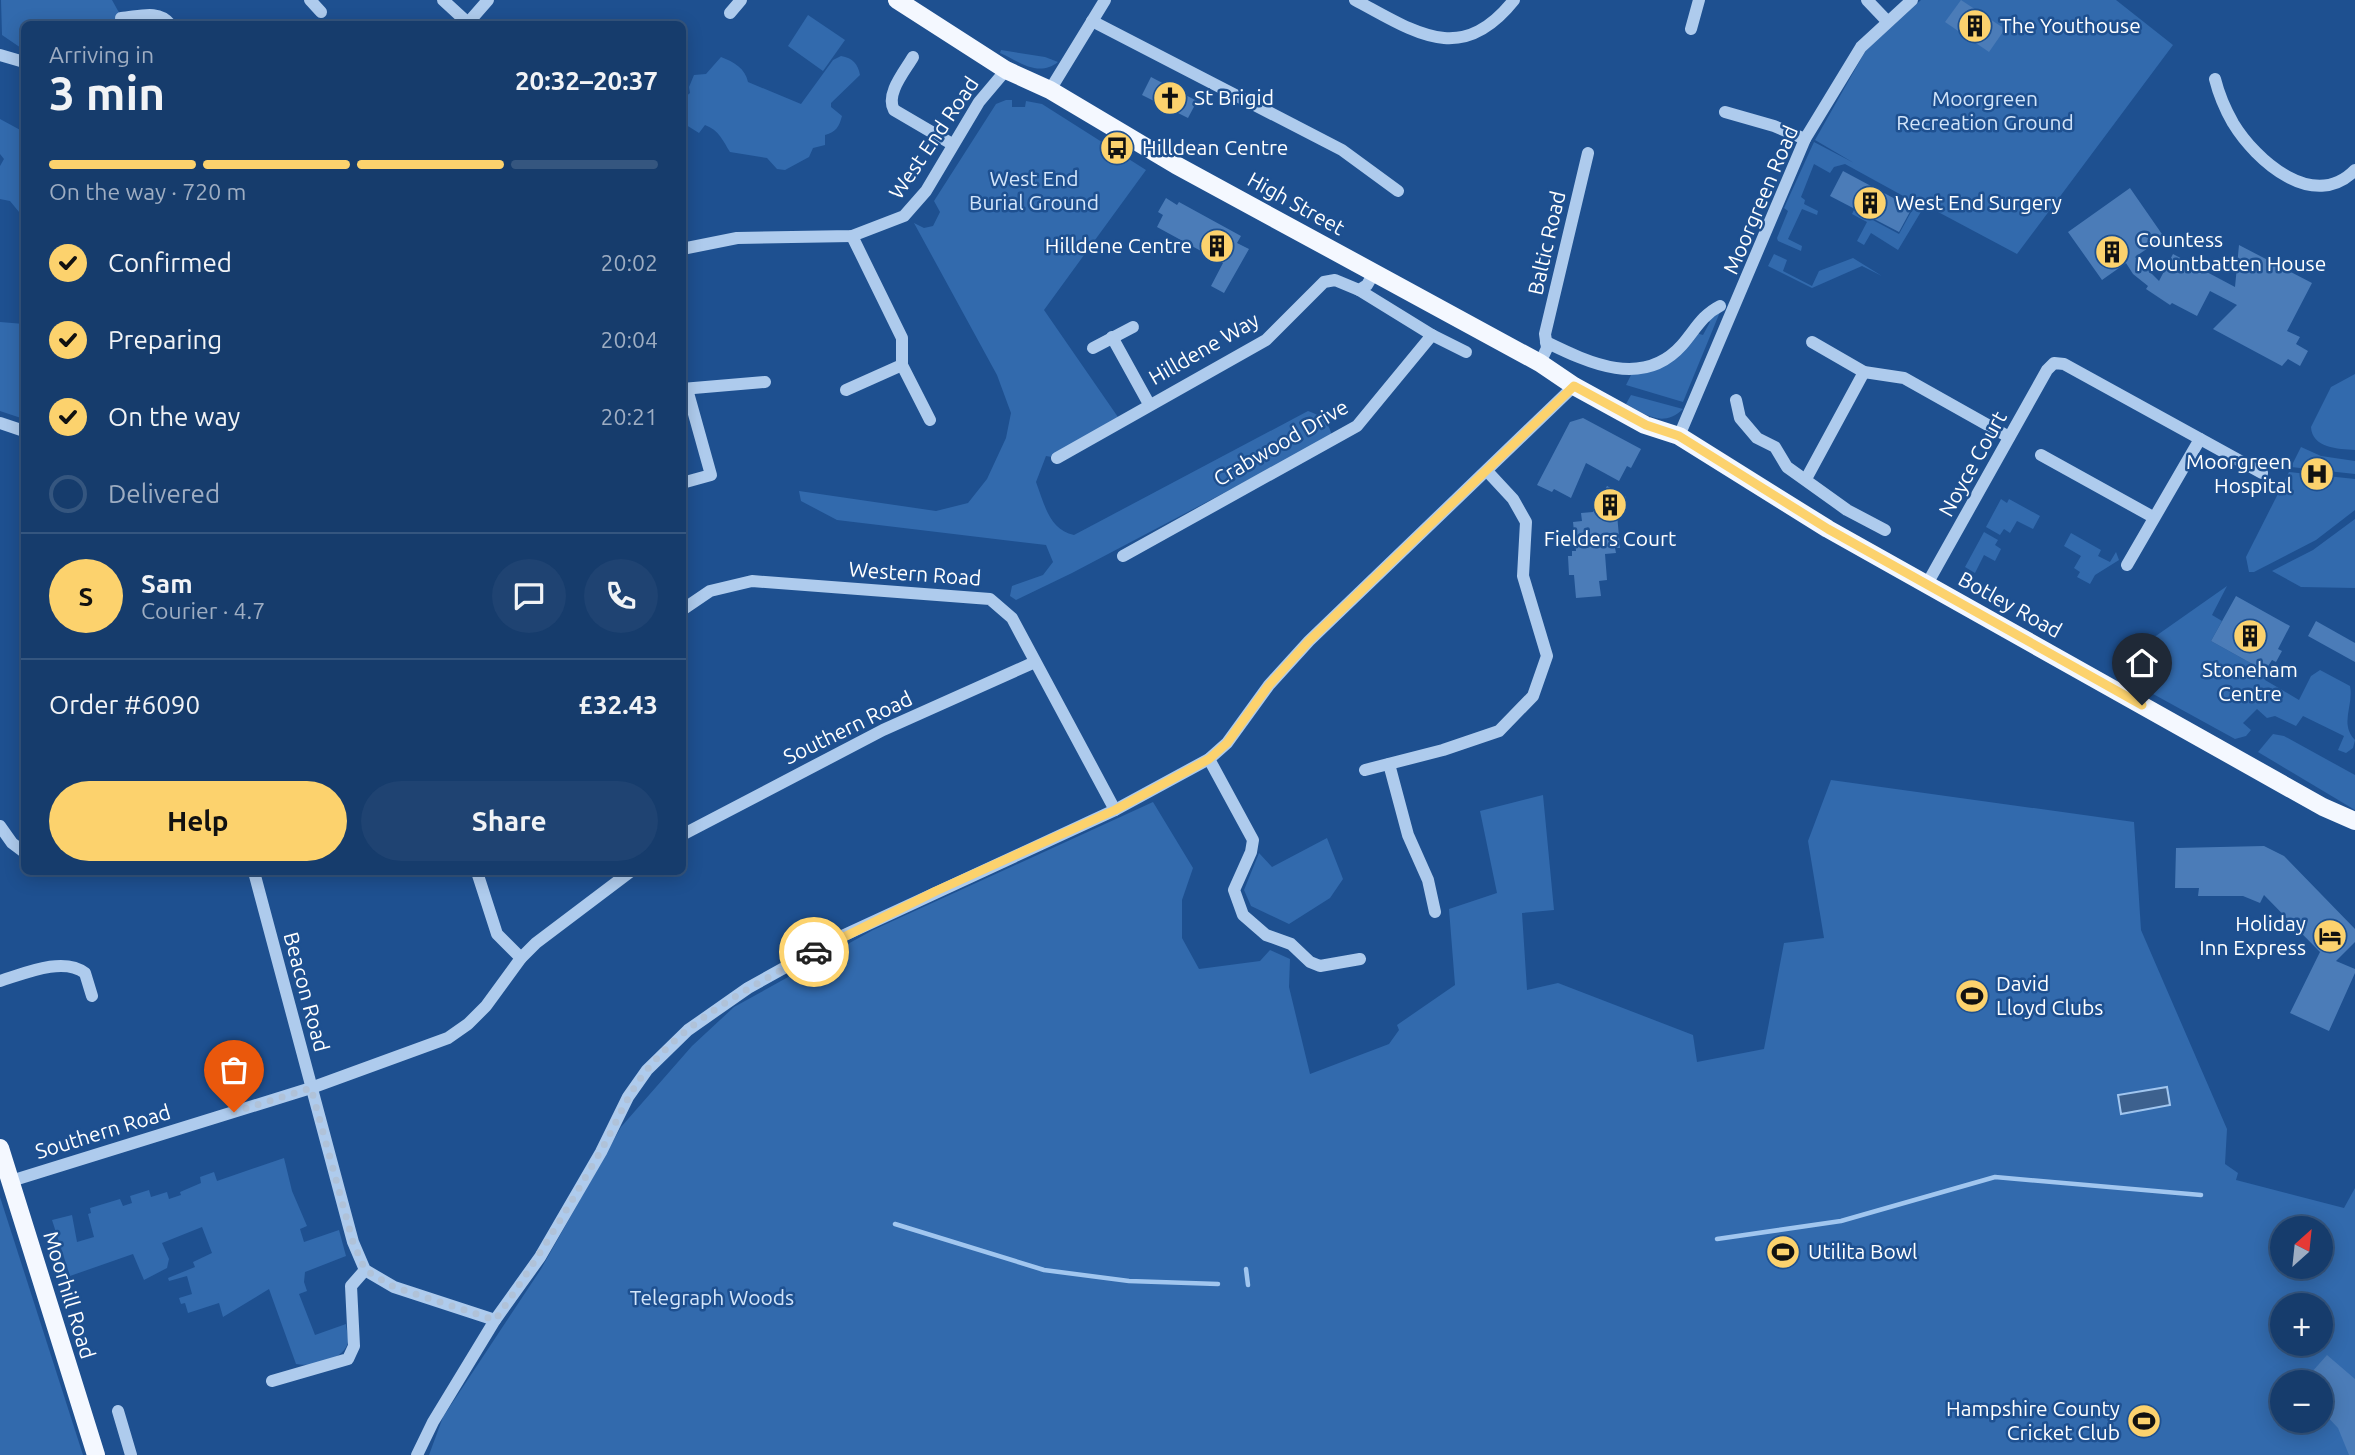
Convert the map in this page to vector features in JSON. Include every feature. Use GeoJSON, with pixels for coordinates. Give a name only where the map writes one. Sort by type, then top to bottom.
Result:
{"type":"FeatureCollection","features":[{"type":"Feature","properties":{"kind":"main road","name":"High Street"},"geometry":{"type":"LineString","coordinates":[[897,0],[1006,70],[1050,90],[1176,164],[1540,363],[1574,386],[1646,425],[1679,436]]}},
{"type":"Feature","properties":{"kind":"main road","name":"Botley Road"},"geometry":{"type":"LineString","coordinates":[[1679,436],[1828,529],[2323,807],[2355,821]]}},
{"type":"Feature","properties":{"kind":"main road","name":"Botley Road"},"geometry":{"type":"LineString","coordinates":[[2323,807],[2355,834]]}},
{"type":"Feature","properties":{"kind":"main road","name":"Moorhill Road"},"geometry":{"type":"LineString","coordinates":[[0,1148],[96,1455]]}},
{"type":"Feature","properties":{"kind":"street"},"geometry":{"type":"LineString","coordinates":[[310,0],[321,12]]}},
{"type":"Feature","properties":{"kind":"street"},"geometry":{"type":"LineString","coordinates":[[443,0],[465,21]]}},
{"type":"Feature","properties":{"kind":"street"},"geometry":{"type":"LineString","coordinates":[[470,21],[488,0]]}},
{"type":"Feature","properties":{"kind":"street"},"geometry":{"type":"LineString","coordinates":[[730,13],[741,0]]}},
{"type":"Feature","properties":{"kind":"street"},"geometry":{"type":"LineString","coordinates":[[1355,0],[1421,35],[1445,38],[1475,33],[1488,26],[1514,0]]}},
{"type":"Feature","properties":{"kind":"street"},"geometry":{"type":"LineString","coordinates":[[1691,29],[1699,0]]}},
{"type":"Feature","properties":{"kind":"street"},"geometry":{"type":"LineString","coordinates":[[1867,0],[1887,21]]}},
{"type":"Feature","properties":{"kind":"street","name":"Moorgreen Road"},"geometry":{"type":"LineString","coordinates":[[1679,436],[1805,139],[1861,47],[1912,0]]}},
{"type":"Feature","properties":{"kind":"street"},"geometry":{"type":"LineString","coordinates":[[1050,90],[1097,8],[1345,145],[1398,191]]}},
{"type":"Feature","properties":{"kind":"street"},"geometry":{"type":"LineString","coordinates":[[121,18],[153,14],[168,21]]}},
{"type":"Feature","properties":{"kind":"street"},"geometry":{"type":"LineString","coordinates":[[0,55],[21,61]]}},
{"type":"Feature","properties":{"kind":"street"},"geometry":{"type":"LineString","coordinates":[[913,57],[891,96],[891,104],[894,110],[952,144]]}},
{"type":"Feature","properties":{"kind":"street","name":"West End Road"},"geometry":{"type":"LineString","coordinates":[[686,248],[737,238],[852,236],[904,216],[926,191],[979,102],[1006,70]]}},
{"type":"Feature","properties":{"kind":"street"},"geometry":{"type":"LineString","coordinates":[[2214,79],[2235,126],[2263,158],[2278,170],[2311,187],[2327,186],[2348,177],[2355,170]]}},
{"type":"Feature","properties":{"kind":"street"},"geometry":{"type":"LineString","coordinates":[[1725,113],[1805,139]]}},
{"type":"Feature","properties":{"kind":"street","name":"Baltic Road"},"geometry":{"type":"LineString","coordinates":[[1540,363],[1546,348],[1545,334],[1588,153]]}},
{"type":"Feature","properties":{"kind":"street"},"geometry":{"type":"LineString","coordinates":[[852,236],[902,338],[902,365],[930,420]]}},
{"type":"Feature","properties":{"kind":"street"},"geometry":{"type":"LineString","coordinates":[[1374,273],[1367,285],[1359,290],[1432,335],[1466,352]]}},
{"type":"Feature","properties":{"kind":"street","name":"Hilldene Way"},"geometry":{"type":"LineString","coordinates":[[1057,458],[1266,340],[1324,282],[1335,280],[1359,290]]}},
{"type":"Feature","properties":{"kind":"street"},"geometry":{"type":"LineString","coordinates":[[1546,342],[1603,367],[1630,370],[1649,366],[1672,355],[1708,311],[1720,306]]}},
{"type":"Feature","properties":{"kind":"street"},"geometry":{"type":"LineString","coordinates":[[1093,348],[1133,327]]}},
{"type":"Feature","properties":{"kind":"street","name":"Crabwood Drive"},"geometry":{"type":"LineString","coordinates":[[1124,556],[1357,426],[1432,335]]}},
{"type":"Feature","properties":{"kind":"street","name":"Hilldene Way"},"geometry":{"type":"LineString","coordinates":[[1112,337],[1149,404]]}},
{"type":"Feature","properties":{"kind":"street"},"geometry":{"type":"LineString","coordinates":[[1812,342],[1864,372],[1904,378],[2009,437]]}},
{"type":"Feature","properties":{"kind":"street","name":"Noyce Court"},"geometry":{"type":"LineString","coordinates":[[1927,584],[2047,370],[2054,363],[2064,364],[2200,439]]}},
{"type":"Feature","properties":{"kind":"street"},"geometry":{"type":"LineString","coordinates":[[846,390],[902,365]]}},
{"type":"Feature","properties":{"kind":"street"},"geometry":{"type":"LineString","coordinates":[[1806,479],[1864,372]]}},
{"type":"Feature","properties":{"kind":"street"},"geometry":{"type":"LineString","coordinates":[[686,389],[765,382]]}},
{"type":"Feature","properties":{"kind":"street"},"geometry":{"type":"LineString","coordinates":[[417,1455],[433,1422],[495,1320],[540,1258],[601,1152],[628,1097],[647,1070],[688,1030],[748,988],[838,938],[1115,810],[1209,759],[1227,743],[1269,685],[1309,641],[1574,386]]}},
{"type":"Feature","properties":{"kind":"street"},"geometry":{"type":"LineString","coordinates":[[686,392],[711,475],[686,482]]}},
{"type":"Feature","properties":{"kind":"street"},"geometry":{"type":"LineString","coordinates":[[1736,400],[1740,418],[1757,438],[1775,447],[1787,467],[1847,510],[1885,530]]}},
{"type":"Feature","properties":{"kind":"street"},"geometry":{"type":"LineString","coordinates":[[0,423],[21,430]]}},
{"type":"Feature","properties":{"kind":"street"},"geometry":{"type":"LineString","coordinates":[[2127,565],[2200,439],[2262,473]]}},
{"type":"Feature","properties":{"kind":"street"},"geometry":{"type":"LineString","coordinates":[[2041,455],[2153,517]]}},
{"type":"Feature","properties":{"kind":"street"},"geometry":{"type":"LineString","coordinates":[[1365,770],[1499,732],[1533,696],[1548,656],[1523,576],[1526,522],[1513,499],[1488,471]]}},
{"type":"Feature","properties":{"kind":"street","name":"Western Road"},"geometry":{"type":"LineString","coordinates":[[686,607],[710,591],[752,581],[980,597],[999,605],[1012,618],[1115,810]]}},
{"type":"Feature","properties":{"kind":"street","name":"Southern Road"},"geometry":{"type":"LineString","coordinates":[[686,833],[883,730],[1035,662]]}},
{"type":"Feature","properties":{"kind":"street"},"geometry":{"type":"LineString","coordinates":[[1209,759],[1253,840],[1251,852],[1234,890],[1243,915],[1266,935],[1292,944],[1310,962],[1320,966],[1360,959]]}},
{"type":"Feature","properties":{"kind":"street"},"geometry":{"type":"LineString","coordinates":[[1389,764],[1408,835],[1428,880],[1435,912]]}},
{"type":"Feature","properties":{"kind":"street"},"geometry":{"type":"LineString","coordinates":[[0,826],[12,843],[21,850]]}},
{"type":"Feature","properties":{"kind":"street","name":"Beacon Road"},"geometry":{"type":"LineString","coordinates":[[255,875],[353,1242],[365,1270]]}},
{"type":"Feature","properties":{"kind":"street"},"geometry":{"type":"LineString","coordinates":[[478,875],[497,934],[521,958]]}},
{"type":"Feature","properties":{"kind":"street","name":"Southern Road"},"geometry":{"type":"LineString","coordinates":[[11,1181],[311,1088],[448,1038],[468,1024],[486,1006],[521,958],[626,875]]}},
{"type":"Feature","properties":{"kind":"street"},"geometry":{"type":"LineString","coordinates":[[0,982],[45,968],[72,967],[85,973],[92,996]]}},
{"type":"Feature","properties":{"kind":"street"},"geometry":{"type":"LineString","coordinates":[[272,1381],[348,1359],[354,1346],[351,1286],[365,1270],[394,1287],[495,1320]]}},
{"type":"Feature","properties":{"kind":"street"},"geometry":{"type":"LineString","coordinates":[[118,1411],[131,1455]]}},
{"type":"Feature","properties":{"kind":"green space"},"geometry":{"type":"Polygon","coordinates":[[[1,0],[112,0],[122,18],[153,14],[165,21],[21,21],[21,48],[2,35],[1,0]]]}},
{"type":"Feature","properties":{"kind":"green space","name":"Moorgreen Recreation Ground"},"geometry":{"type":"Polygon","coordinates":[[[1921,0],[2116,0],[2173,45],[2017,254],[1925,205],[1898,250],[1871,233],[1864,245],[1857,241],[1867,222],[1852,214],[1854,210],[1899,234],[1916,203],[1845,164],[1834,167],[1830,173],[1814,164],[1801,197],[1805,200],[1804,204],[1818,211],[1817,215],[1802,209],[1788,239],[1802,246],[1801,251],[1778,241],[1788,211],[1784,208],[1814,142],[1854,163],[1815,140],[1866,50],[1921,0]]]}},
{"type":"Feature","properties":{"kind":"green space"},"geometry":{"type":"Polygon","coordinates":[[[808,15],[845,40],[823,71],[788,46],[808,15]]]}},
{"type":"Feature","properties":{"kind":"green space"},"geometry":{"type":"Polygon","coordinates":[[[1001,50],[1045,57],[1058,62],[1051,67],[1036,68],[1021,64],[1000,53],[1001,50]]]}},
{"type":"Feature","properties":{"kind":"green space"},"geometry":{"type":"Polygon","coordinates":[[[841,56],[849,58],[858,68],[860,75],[831,103],[831,107],[842,116],[840,123],[834,131],[825,135],[825,145],[813,148],[809,157],[785,170],[777,169],[767,158],[730,152],[720,136],[710,127],[705,125],[699,133],[686,125],[686,96],[690,93],[689,87],[694,75],[706,74],[721,57],[738,66],[748,82],[801,104],[833,60],[841,56]]]}},
{"type":"Feature","properties":{"kind":"green space","name":"West End Burial Ground"},"geometry":{"type":"Polygon","coordinates":[[[1012,100],[1012,107],[1025,107],[1026,101],[1042,104],[1146,170],[1044,310],[1120,420],[1057,458],[1046,456],[1036,482],[1053,522],[1074,535],[1308,411],[1324,420],[1332,436],[1016,600],[1010,596],[1012,586],[1043,575],[1053,562],[1046,545],[837,520],[801,501],[799,491],[936,511],[968,503],[987,479],[1006,438],[1011,413],[997,375],[914,223],[924,228],[933,226],[940,212],[934,201],[996,104],[1012,100]]]}},
{"type":"Feature","properties":{"kind":"green space"},"geometry":{"type":"Polygon","coordinates":[[[0,119],[21,130],[21,214],[10,201],[0,199],[0,166],[4,159],[0,154],[0,119]]]}},
{"type":"Feature","properties":{"kind":"green space"},"geometry":{"type":"Polygon","coordinates":[[[1774,254],[1787,260],[1783,271],[1812,286],[1819,271],[1853,258],[1882,276],[1862,266],[1812,288],[1768,266],[1774,254]]]}},
{"type":"Feature","properties":{"kind":"green space"},"geometry":{"type":"Polygon","coordinates":[[[1720,312],[1683,402],[1626,385],[1632,373],[1670,362],[1696,333],[1703,335],[1710,322],[1706,320],[1720,312]]]}},
{"type":"Feature","properties":{"kind":"green space"},"geometry":{"type":"Polygon","coordinates":[[[0,322],[21,324],[21,418],[0,411],[0,322]]]}},
{"type":"Feature","properties":{"kind":"green space"},"geometry":{"type":"Polygon","coordinates":[[[2355,374],[2355,450],[2327,446],[2316,439],[2311,427],[2331,387],[2355,374]]]}},
{"type":"Feature","properties":{"kind":"green space"},"geometry":{"type":"Polygon","coordinates":[[[1631,395],[1683,409],[1668,418],[1654,418],[1626,404],[1631,395]]]}},
{"type":"Feature","properties":{"kind":"green space"},"geometry":{"type":"Polygon","coordinates":[[[2301,447],[2321,456],[2355,461],[2355,474],[2291,467],[2301,447]]]}},
{"type":"Feature","properties":{"kind":"green space"},"geometry":{"type":"Polygon","coordinates":[[[2289,472],[2355,479],[2355,510],[2316,540],[2254,572],[2249,572],[2246,557],[2289,472]]]}},
{"type":"Feature","properties":{"kind":"green space"},"geometry":{"type":"Polygon","coordinates":[[[2001,499],[2007,503],[2009,499],[2040,516],[2033,529],[2017,521],[2010,533],[2004,529],[2000,535],[1986,527],[2001,499]]]}},
{"type":"Feature","properties":{"kind":"green space"},"geometry":{"type":"Polygon","coordinates":[[[2355,519],[2355,588],[2301,587],[2272,571],[2313,550],[2355,519]]]}},
{"type":"Feature","properties":{"kind":"green space"},"geometry":{"type":"Polygon","coordinates":[[[1984,532],[1998,540],[1995,545],[2001,549],[1995,561],[1984,555],[1975,573],[1965,567],[1984,532]]]}},
{"type":"Feature","properties":{"kind":"green space"},"geometry":{"type":"Polygon","coordinates":[[[2071,533],[2101,550],[2098,556],[2110,562],[2116,552],[2119,560],[2095,575],[2090,584],[2077,577],[2080,572],[2074,568],[2081,556],[2064,546],[2071,533]]]}},
{"type":"Feature","properties":{"kind":"green space"},"geometry":{"type":"Polygon","coordinates":[[[2227,586],[2212,615],[2222,621],[2211,641],[2265,671],[2265,680],[2299,700],[2311,676],[2320,670],[2350,686],[2347,721],[2350,734],[2355,740],[2353,748],[2346,753],[2338,750],[2344,736],[2303,716],[2296,726],[2275,716],[2267,718],[2257,709],[2243,723],[2251,730],[2246,736],[2235,739],[2124,678],[2124,665],[2143,645],[2227,586]]]}},
{"type":"Feature","properties":{"kind":"green space"},"geometry":{"type":"Polygon","coordinates":[[[2273,734],[2284,736],[2355,775],[2355,810],[2258,752],[2273,734]]]}},
{"type":"Feature","properties":{"kind":"green space","name":"Telegraph Woods"},"geometry":{"type":"Polygon","coordinates":[[[1831,780],[2134,822],[2141,930],[2227,1129],[2225,1164],[2238,1173],[2236,1180],[2344,1208],[2355,1188],[2355,1455],[429,1455],[443,1417],[541,1269],[621,1127],[692,1046],[734,1007],[873,930],[1153,802],[1193,868],[1182,900],[1182,938],[1199,969],[1260,961],[1270,950],[1290,959],[1289,987],[1310,1074],[1389,1044],[1399,1030],[1397,1025],[1455,985],[1449,909],[1497,893],[1480,811],[1543,795],[1554,910],[1522,913],[1527,990],[1558,983],[1693,1035],[1697,1062],[1764,1049],[1784,943],[1824,938],[1808,841],[1831,780]]]}},
{"type":"Feature","properties":{"kind":"green space"},"geometry":{"type":"Polygon","coordinates":[[[1327,838],[1343,879],[1330,898],[1289,924],[1251,906],[1244,890],[1259,853],[1272,867],[1327,838]]]}},
{"type":"Feature","properties":{"kind":"green space"},"geometry":{"type":"Polygon","coordinates":[[[284,1158],[292,1191],[307,1226],[300,1229],[304,1242],[339,1230],[346,1256],[305,1272],[307,1291],[299,1294],[315,1335],[346,1324],[348,1342],[345,1349],[334,1358],[318,1363],[296,1364],[269,1289],[223,1317],[219,1303],[188,1313],[185,1303],[181,1304],[179,1298],[192,1294],[187,1276],[169,1281],[168,1278],[195,1267],[193,1262],[212,1253],[202,1227],[162,1243],[169,1259],[167,1268],[144,1280],[133,1254],[70,1276],[52,1220],[72,1215],[77,1242],[94,1237],[88,1214],[91,1213],[90,1208],[120,1199],[123,1206],[132,1203],[130,1196],[149,1190],[151,1197],[167,1192],[169,1199],[201,1183],[200,1177],[214,1172],[217,1181],[284,1158]]]}},
{"type":"Feature","properties":{"kind":"green space"},"geometry":{"type":"Polygon","coordinates":[[[0,1197],[83,1455],[0,1455],[0,1197]]]}},
{"type":"Feature","properties":{"kind":"shaded area"},"geometry":{"type":"Polygon","coordinates":[[[2167,1087],[2170,1105],[2121,1114],[2118,1095],[2167,1087]]]}},
{"type":"Feature","properties":{"kind":"building","name":"The Youthouse"},"geometry":{"type":"Polygon","coordinates":[[[1961,0],[2005,29],[1989,52],[1945,22],[1961,0]]]}},
{"type":"Feature","properties":{"kind":"building","name":"St Brigid"},"geometry":{"type":"Polygon","coordinates":[[[1151,77],[1197,101],[1188,118],[1142,95],[1151,77]]]}},
{"type":"Feature","properties":{"kind":"building","name":"West End Surgery"},"geometry":{"type":"Polygon","coordinates":[[[1843,171],[1912,208],[1899,232],[1830,196],[1843,171]]]}},
{"type":"Feature","properties":{"kind":"building"},"geometry":{"type":"Polygon","coordinates":[[[2130,188],[2164,237],[2135,257],[2159,281],[2173,254],[2235,287],[2239,245],[2312,283],[2287,331],[2300,337],[2296,344],[2308,351],[2300,366],[2288,359],[2282,366],[2213,329],[2237,305],[2210,291],[2197,316],[2172,303],[2170,305],[2146,289],[2148,286],[2133,274],[2126,263],[2102,280],[2068,232],[2130,188]]]}},
{"type":"Feature","properties":{"kind":"building","name":"Hilldene Centre"},"geometry":{"type":"Polygon","coordinates":[[[1166,198],[1177,205],[1179,202],[1241,236],[1237,243],[1249,249],[1224,293],[1211,286],[1223,263],[1157,227],[1163,215],[1158,212],[1166,198]]]}},
{"type":"Feature","properties":{"kind":"building"},"geometry":{"type":"Polygon","coordinates":[[[1583,418],[1641,449],[1631,468],[1627,466],[1619,481],[1586,463],[1571,498],[1554,489],[1552,492],[1537,485],[1570,422],[1583,418]]]}},
{"type":"Feature","properties":{"kind":"building"},"geometry":{"type":"Polygon","coordinates":[[[1607,486],[1626,497],[1617,514],[1620,548],[1615,548],[1616,553],[1605,554],[1607,580],[1599,581],[1601,596],[1576,598],[1574,575],[1569,575],[1568,556],[1572,556],[1572,551],[1576,551],[1573,522],[1582,521],[1581,513],[1593,512],[1607,486]]]}},
{"type":"Feature","properties":{"kind":"building","name":"Stoneham Centre"},"geometry":{"type":"Polygon","coordinates":[[[2236,596],[2290,626],[2278,649],[2282,651],[2276,662],[2272,660],[2265,671],[2211,641],[2236,596]]]}},
{"type":"Feature","properties":{"kind":"building"},"geometry":{"type":"Polygon","coordinates":[[[2316,621],[2355,643],[2355,662],[2308,636],[2316,621]]]}},
{"type":"Feature","properties":{"kind":"building","name":"Holiday Inn Express"},"geometry":{"type":"Polygon","coordinates":[[[2264,846],[2284,856],[2355,929],[2355,942],[2336,961],[2355,969],[2355,973],[2329,1031],[2290,1013],[2320,952],[2264,895],[2260,903],[2243,896],[2198,896],[2199,888],[2175,888],[2176,848],[2264,846]]]}},
{"type":"Feature","properties":{"kind":"building"},"geometry":{"type":"Polygon","coordinates":[[[2328,1356],[2355,1379],[2355,1455],[2349,1455],[2338,1428],[2333,1423],[2333,1370],[2314,1370],[2328,1356]]]}},
{"type":"Feature","properties":{"kind":"waterway"},"geometry":{"type":"LineString","coordinates":[[1717,1239],[1841,1221],[1995,1177],[2201,1195]]}},
{"type":"Feature","properties":{"kind":"waterway"},"geometry":{"type":"LineString","coordinates":[[895,1224],[1044,1270],[1129,1281],[1218,1284]]}},
{"type":"Feature","properties":{"kind":"waterway"},"geometry":{"type":"LineString","coordinates":[[1246,1269],[1248,1285]]}},
{"type":"Feature","properties":{"kind":"way so far"},"geometry":{"type":"LineString","coordinates":[[234,1112],[311,1088],[353,1242],[365,1270],[394,1287],[495,1320],[540,1258],[601,1152],[628,1097],[647,1070],[688,1030],[748,988],[814,952]]}},
{"type":"Feature","properties":{"kind":"place","name":"The Youthouse"},"geometry":{"type":"Point","coordinates":[1975,26]}},
{"type":"Feature","properties":{"kind":"place","name":"St Brigid"},"geometry":{"type":"Point","coordinates":[1170,98]}},
{"type":"Feature","properties":{"kind":"place","name":"Hilldean Centre"},"geometry":{"type":"Point","coordinates":[1117,148]}},
{"type":"Feature","properties":{"kind":"place","name":"West End Surgery"},"geometry":{"type":"Point","coordinates":[1870,203]}},
{"type":"Feature","properties":{"kind":"place","name":"Hilldene Centre"},"geometry":{"type":"Point","coordinates":[1217,246]}},
{"type":"Feature","properties":{"kind":"place","name":"Countess Mountbatten House"},"geometry":{"type":"Point","coordinates":[2112,252]}},
{"type":"Feature","properties":{"kind":"place","name":"Moorgreen Hospital"},"geometry":{"type":"Point","coordinates":[2317,474]}},
{"type":"Feature","properties":{"kind":"place","name":"Fielders Court"},"geometry":{"type":"Point","coordinates":[1610,505]}},
{"type":"Feature","properties":{"kind":"place","name":"Stoneham Centre"},"geometry":{"type":"Point","coordinates":[2250,636]}},
{"type":"Feature","properties":{"kind":"place","name":"Holiday Inn Express"},"geometry":{"type":"Point","coordinates":[2330,936]}},
{"type":"Feature","properties":{"kind":"place","name":"David Lloyd Clubs"},"geometry":{"type":"Point","coordinates":[1972,996]}},
{"type":"Feature","properties":{"kind":"place","name":"Utilita Bowl"},"geometry":{"type":"Point","coordinates":[1783,1252]}},
{"type":"Feature","properties":{"kind":"place","name":"Hampshire County Cricket Club"},"geometry":{"type":"Point","coordinates":[2144,1421]}},
{"type":"Feature","properties":{"kind":"route"},"geometry":{"type":"LineString","coordinates":[[814,952],[936,891],[1115,810],[1209,759],[1227,743],[1269,685],[1309,641],[1574,386],[1646,425],[1679,436],[1828,529],[2142,705]]}}]}
